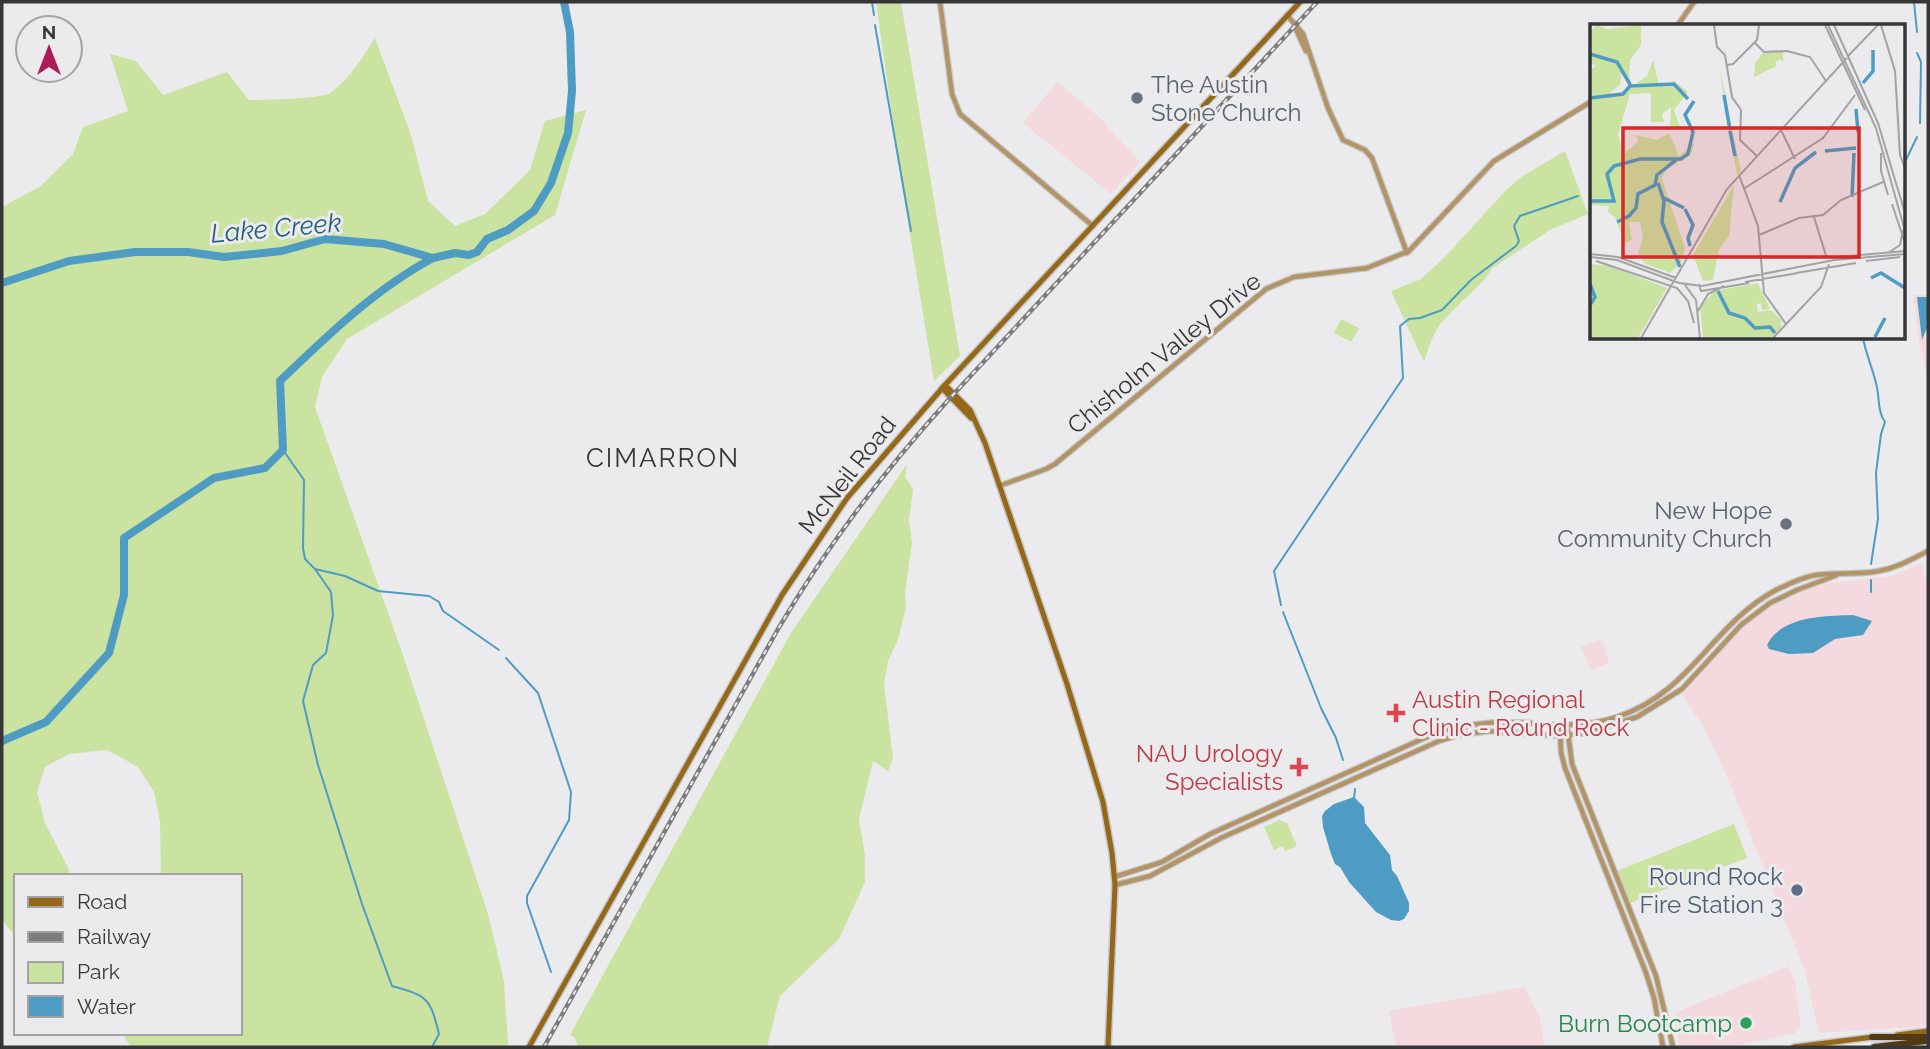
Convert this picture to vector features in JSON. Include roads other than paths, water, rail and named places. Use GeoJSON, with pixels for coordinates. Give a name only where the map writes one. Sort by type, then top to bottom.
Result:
{"type":"FeatureCollection","features":[{"type":"Feature","properties":{"kind":"highway"},"geometry":{"type":"LineString","coordinates":[[1872,1037],[1928,1039]]}},
{"type":"Feature","properties":{"kind":"highway"},"geometry":{"type":"LineString","coordinates":[[1874,1047],[1928,1039]]}},
{"type":"Feature","properties":{"kind":"main road","name":"McNeil Road"},"geometry":{"type":"LineString","coordinates":[[529,1047],[755,642],[803,562],[847,498],[944,386],[1300,2]]}},
{"type":"Feature","properties":{"kind":"main road"},"geometry":{"type":"LineString","coordinates":[[944,386],[976,424],[1090,754],[1106,818],[1115,885],[1110,1047]]}},
{"type":"Feature","properties":{"kind":"main road"},"geometry":{"type":"LineString","coordinates":[[1794,1047],[1928,1031]]}},
{"type":"Feature","properties":{"kind":"street"},"geometry":{"type":"LineString","coordinates":[[940,2],[952,94],[960,114],[1093,226]]}},
{"type":"Feature","properties":{"kind":"street"},"geometry":{"type":"LineString","coordinates":[[1678,24],[1694,2]]}},
{"type":"Feature","properties":{"kind":"street"},"geometry":{"type":"LineString","coordinates":[[1287,15],[1301,31],[1328,108],[1343,140],[1365,150],[1372,158],[1407,253]]}},
{"type":"Feature","properties":{"kind":"street","name":"Chisholm Valley Drive"},"geometry":{"type":"LineString","coordinates":[[999,486],[1046,470],[1055,464],[1266,288],[1294,277],[1367,268],[1407,253],[1494,162],[1590,102]]}},
{"type":"Feature","properties":{"kind":"street"},"geometry":{"type":"LineString","coordinates":[[1114,877],[1148,867],[1222,828],[1438,732],[1497,722],[1560,727],[1604,721],[1646,705],[1684,677],[1723,631],[1753,604],[1792,582],[1814,575],[1889,569],[1928,551]]}},
{"type":"Feature","properties":{"kind":"street"},"geometry":{"type":"LineString","coordinates":[[1115,885],[1135,881],[1165,869],[1222,838],[1439,741],[1489,731],[1560,736],[1586,733],[1619,724],[1649,711],[1682,689],[1741,625],[1760,611],[1797,590],[1837,575]]}},
{"type":"Feature","properties":{"kind":"street"},"geometry":{"type":"LineString","coordinates":[[1567,726],[1572,764],[1656,976],[1672,1047]]}},
{"type":"Feature","properties":{"kind":"street"},"geometry":{"type":"LineString","coordinates":[[1560,727],[1565,768],[1651,987],[1663,1047]]}},
{"type":"Feature","properties":{"kind":"street"},"geometry":{"type":"LineString","coordinates":[[1165,869],[1168,864],[1184,855],[1189,847]]}},
{"type":"Feature","properties":{"kind":"water"},"geometry":{"type":"Polygon","coordinates":[[[1917,297],[1928,297],[1928,325],[1922,340],[1917,297]]]}},
{"type":"Feature","properties":{"kind":"water"},"geometry":{"type":"Polygon","coordinates":[[[1853,615],[1872,621],[1863,635],[1835,639],[1813,653],[1789,654],[1769,649],[1767,645],[1782,628],[1793,623],[1817,617],[1853,615]]]}},
{"type":"Feature","properties":{"kind":"water"},"geometry":{"type":"Polygon","coordinates":[[[1354,797],[1364,807],[1365,823],[1390,855],[1392,870],[1409,903],[1409,911],[1404,919],[1399,921],[1376,912],[1335,864],[1331,854],[1322,816],[1334,804],[1354,797]]]}},
{"type":"Feature","properties":{"kind":"waterway","name":"Lake Creek"},"geometry":{"type":"LineString","coordinates":[[2,283],[69,261],[135,252],[188,252],[224,257],[282,251],[325,239],[384,244],[433,258],[477,252],[487,239],[508,230],[534,211],[551,183],[568,133],[572,91],[570,32],[564,2]]}},
{"type":"Feature","properties":{"kind":"waterway"},"geometry":{"type":"LineString","coordinates":[[872,2],[874,15]]}},
{"type":"Feature","properties":{"kind":"waterway"},"geometry":{"type":"LineString","coordinates":[[1914,2],[1917,32]]}},
{"type":"Feature","properties":{"kind":"waterway"},"geometry":{"type":"LineString","coordinates":[[875,25],[911,231]]}},
{"type":"Feature","properties":{"kind":"waterway"},"geometry":{"type":"LineString","coordinates":[[1917,53],[1921,62],[1920,123]]}},
{"type":"Feature","properties":{"kind":"waterway"},"geometry":{"type":"LineString","coordinates":[[1906,160],[1917,137]]}},
{"type":"Feature","properties":{"kind":"waterway"},"geometry":{"type":"LineString","coordinates":[[1281,605],[1274,571],[1403,378],[1400,326],[1409,319],[1442,310],[1471,280],[1516,246],[1519,241],[1514,226],[1520,216],[1578,196]]}},
{"type":"Feature","properties":{"kind":"waterway"},"geometry":{"type":"LineString","coordinates":[[2,741],[46,722],[109,653],[124,595],[124,538],[214,478],[265,468],[283,450],[280,381],[371,299],[433,258]]}},
{"type":"Feature","properties":{"kind":"waterway"},"geometry":{"type":"LineString","coordinates":[[1864,340],[1885,422],[1876,473],[1878,519],[1871,564]]}},
{"type":"Feature","properties":{"kind":"waterway"},"geometry":{"type":"LineString","coordinates":[[283,450],[304,480],[305,559],[331,592],[333,615],[326,653],[313,665],[303,701],[318,765],[362,904],[392,986],[420,996],[430,1006],[439,1034],[432,1047]]}},
{"type":"Feature","properties":{"kind":"waterway"},"geometry":{"type":"LineString","coordinates":[[315,569],[345,576],[378,591],[429,596],[439,602],[443,611],[499,650]]}},
{"type":"Feature","properties":{"kind":"waterway"},"geometry":{"type":"LineString","coordinates":[[1871,580],[1871,592]]}},
{"type":"Feature","properties":{"kind":"waterway"},"geometry":{"type":"LineString","coordinates":[[1283,612],[1343,760]]}},
{"type":"Feature","properties":{"kind":"waterway"},"geometry":{"type":"LineString","coordinates":[[506,658],[538,693],[571,792],[569,820],[527,896],[527,903],[551,972]]}},
{"type":"Feature","properties":{"kind":"waterway"},"geometry":{"type":"LineString","coordinates":[[1354,799],[1355,789]]}},
{"type":"Feature","properties":{"kind":"railway"},"geometry":{"type":"LineString","coordinates":[[544,1047],[778,629],[859,508],[951,397],[1317,2]]}},
{"type":"Feature","properties":{"kind":"place","name":"The Austin Stone Church"},"geometry":{"type":"Point","coordinates":[1137,98]}},
{"type":"Feature","properties":{"kind":"place","name":"New Hope Community Church"},"geometry":{"type":"Point","coordinates":[1786,524]}},
{"type":"Feature","properties":{"kind":"place","name":"Austin Regional Clinic - Round Rock"},"geometry":{"type":"Point","coordinates":[1396,713]}},
{"type":"Feature","properties":{"kind":"place","name":"NAU Urology Specialists"},"geometry":{"type":"Point","coordinates":[1299,767]}},
{"type":"Feature","properties":{"kind":"place","name":"Round Rock Fire Station 3"},"geometry":{"type":"Point","coordinates":[1797,890]}},
{"type":"Feature","properties":{"kind":"place","name":"Burn Bootcamp"},"geometry":{"type":"Point","coordinates":[1746,1023]}},
{"type":"Feature","properties":{"kind":"district","name":"CIMARRON"},"geometry":{"type":"Point","coordinates":[663,458]}}]}
